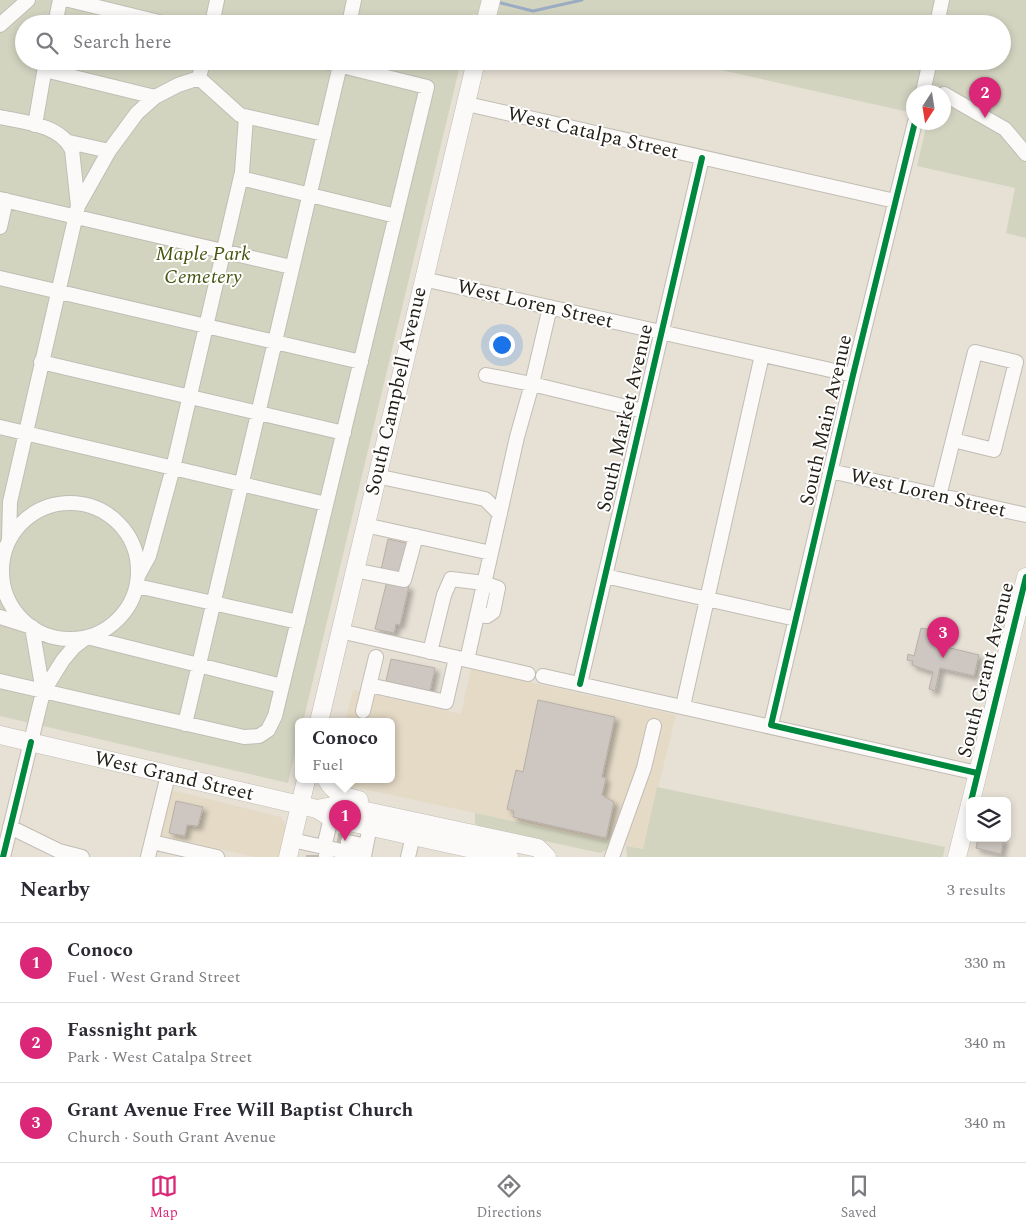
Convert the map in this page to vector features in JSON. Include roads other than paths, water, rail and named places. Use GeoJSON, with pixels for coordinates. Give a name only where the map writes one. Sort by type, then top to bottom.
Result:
{"type":"FeatureCollection","features":[{"type":"Feature","properties":{"kind":"main road","name":"South Campbell Avenue"},"geometry":{"type":"LineString","coordinates":[[320,718],[474,70]]}},
{"type":"Feature","properties":{"kind":"main road","name":"South Grant Avenue"},"geometry":{"type":"LineString","coordinates":[[972,797],[1026,576]]}},
{"type":"Feature","properties":{"kind":"main road","name":"West Grand Street"},"geometry":{"type":"LineString","coordinates":[[0,735],[316,811],[413,836],[463,852],[509,857]]}},
{"type":"Feature","properties":{"kind":"main road"},"geometry":{"type":"LineString","coordinates":[[288,857],[292,840],[316,811],[307,783]]}},
{"type":"Feature","properties":{"kind":"main road"},"geometry":{"type":"LineString","coordinates":[[328,783],[331,788],[346,797],[388,808],[400,818]]}},
{"type":"Feature","properties":{"kind":"main road","name":"West Grand Street"},"geometry":{"type":"LineString","coordinates":[[316,811],[338,805],[538,848],[547,857]]}},
{"type":"Feature","properties":{"kind":"main road"},"geometry":{"type":"LineString","coordinates":[[957,857],[966,821]]}},
{"type":"Feature","properties":{"kind":"street"},"geometry":{"type":"LineString","coordinates":[[0,25],[28,0]]}},
{"type":"Feature","properties":{"kind":"street"},"geometry":{"type":"LineString","coordinates":[[57,15],[60,0]]}},
{"type":"Feature","properties":{"kind":"street"},"geometry":{"type":"LineString","coordinates":[[69,0],[130,15]]}},
{"type":"Feature","properties":{"kind":"street"},"geometry":{"type":"LineString","coordinates":[[214,15],[217,0]]}},
{"type":"Feature","properties":{"kind":"street"},"geometry":{"type":"LineString","coordinates":[[351,15],[354,0]]}},
{"type":"Feature","properties":{"kind":"street"},"geometry":{"type":"LineString","coordinates":[[940,15],[942,0]]}},
{"type":"Feature","properties":{"kind":"street"},"geometry":{"type":"LineString","coordinates":[[35,125],[44,70]]}},
{"type":"Feature","properties":{"kind":"street"},"geometry":{"type":"LineString","coordinates":[[59,70],[155,97]]}},
{"type":"Feature","properties":{"kind":"street"},"geometry":{"type":"LineString","coordinates":[[199,78],[201,70]]}},
{"type":"Feature","properties":{"kind":"street"},"geometry":{"type":"LineString","coordinates":[[185,724],[338,70]]}},
{"type":"Feature","properties":{"kind":"street"},"geometry":{"type":"LineString","coordinates":[[0,681],[244,737],[259,736],[271,725],[298,622],[427,87],[365,70]]}},
{"type":"Feature","properties":{"kind":"street"},"geometry":{"type":"LineString","coordinates":[[925,85],[928,70]]}},
{"type":"Feature","properties":{"kind":"street"},"geometry":{"type":"LineString","coordinates":[[9,540],[10,502],[24,432],[76,211],[109,151],[138,113],[155,97],[199,78]]}},
{"type":"Feature","properties":{"kind":"street"},"geometry":{"type":"LineString","coordinates":[[199,78],[235,112],[246,117],[324,134]]}},
{"type":"Feature","properties":{"kind":"street"},"geometry":{"type":"LineString","coordinates":[[951,98],[1005,129],[1026,154]]}},
{"type":"Feature","properties":{"kind":"street","name":"West Catalpa Street"},"geometry":{"type":"LineString","coordinates":[[467,104],[895,202]]}},
{"type":"Feature","properties":{"kind":"street"},"geometry":{"type":"LineString","coordinates":[[0,117],[35,125],[58,134],[69,142],[109,151]]}},
{"type":"Feature","properties":{"kind":"street"},"geometry":{"type":"LineString","coordinates":[[3,857],[43,692],[63,660],[74,647],[88,637],[104,630],[119,618],[130,603],[137,581],[149,556],[173,468],[241,178],[246,117]]}},
{"type":"Feature","properties":{"kind":"street","name":"South Main Avenue"},"geometry":{"type":"LineString","coordinates":[[771,726],[830,471],[913,130]]}},
{"type":"Feature","properties":{"kind":"street"},"geometry":{"type":"LineString","coordinates":[[69,142],[72,150],[76,211]]}},
{"type":"Feature","properties":{"kind":"street","name":"South Market Avenue"},"geometry":{"type":"LineString","coordinates":[[580,684],[702,158]]}},
{"type":"Feature","properties":{"kind":"street"},"geometry":{"type":"LineString","coordinates":[[241,178],[396,216]]}},
{"type":"Feature","properties":{"kind":"street"},"geometry":{"type":"LineString","coordinates":[[0,227],[3,200],[76,211],[224,252],[291,267]]}},
{"type":"Feature","properties":{"kind":"street"},"geometry":{"type":"LineString","coordinates":[[0,278],[361,362]]}},
{"type":"Feature","properties":{"kind":"street","name":"West Loren Street"},"geometry":{"type":"LineString","coordinates":[[423,279],[853,375]]}},
{"type":"Feature","properties":{"kind":"street"},"geometry":{"type":"LineString","coordinates":[[370,685],[446,702],[477,614],[550,307]]}},
{"type":"Feature","properties":{"kind":"street"},"geometry":{"type":"LineString","coordinates":[[939,496],[953,440],[975,352],[1016,362],[994,450],[953,440]]}},
{"type":"Feature","properties":{"kind":"street"},"geometry":{"type":"LineString","coordinates":[[683,706],[762,355]]}},
{"type":"Feature","properties":{"kind":"street"},"geometry":{"type":"LineString","coordinates":[[41,362],[344,432]]}},
{"type":"Feature","properties":{"kind":"street"},"geometry":{"type":"LineString","coordinates":[[486,375],[532,384],[643,411]]}},
{"type":"Feature","properties":{"kind":"street"},"geometry":{"type":"LineString","coordinates":[[0,427],[326,504]]}},
{"type":"Feature","properties":{"kind":"street","name":"West Loren Street"},"geometry":{"type":"LineString","coordinates":[[830,471],[1026,515]]}},
{"type":"Feature","properties":{"kind":"street"},"geometry":{"type":"LineString","coordinates":[[376,476],[485,500],[500,514]]}},
{"type":"Feature","properties":{"kind":"street"},"geometry":{"type":"LineString","coordinates":[[43,692],[32,627],[19,617],[10,603],[4,588],[2,555],[9,540],[21,524],[28,518],[54,505],[74,503],[93,507],[110,516],[124,529],[134,546],[137,581]]}},
{"type":"Feature","properties":{"kind":"street"},"geometry":{"type":"LineString","coordinates":[[365,525],[491,553]]}},
{"type":"Feature","properties":{"kind":"street"},"geometry":{"type":"LineString","coordinates":[[354,570],[404,580],[416,536]]}},
{"type":"Feature","properties":{"kind":"street"},"geometry":{"type":"LineString","coordinates":[[605,576],[796,619]]}},
{"type":"Feature","properties":{"kind":"street"},"geometry":{"type":"LineString","coordinates":[[430,652],[449,581],[455,579],[484,583]]}},
{"type":"Feature","properties":{"kind":"street"},"geometry":{"type":"LineString","coordinates":[[137,581],[213,603],[298,622]]}},
{"type":"Feature","properties":{"kind":"street"},"geometry":{"type":"LineString","coordinates":[[0,618],[62,638],[88,637],[282,686]]}},
{"type":"Feature","properties":{"kind":"street"},"geometry":{"type":"LineString","coordinates":[[340,631],[528,674]]}},
{"type":"Feature","properties":{"kind":"street"},"geometry":{"type":"LineString","coordinates":[[363,711],[376,657]]}},
{"type":"Feature","properties":{"kind":"street"},"geometry":{"type":"LineString","coordinates":[[543,676],[977,773]]}},
{"type":"Feature","properties":{"kind":"street"},"geometry":{"type":"LineString","coordinates":[[612,857],[644,768],[654,726]]}},
{"type":"Feature","properties":{"kind":"street"},"geometry":{"type":"LineString","coordinates":[[148,857],[168,775]]}},
{"type":"Feature","properties":{"kind":"street"},"geometry":{"type":"LineString","coordinates":[[316,811],[327,847]]}},
{"type":"Feature","properties":{"kind":"street"},"geometry":{"type":"LineString","coordinates":[[292,840],[364,856],[370,826]]}},
{"type":"Feature","properties":{"kind":"street"},"geometry":{"type":"LineString","coordinates":[[10,827],[59,851],[82,857]]}},
{"type":"Feature","properties":{"kind":"street"},"geometry":{"type":"LineString","coordinates":[[408,857],[413,836]]}},
{"type":"Feature","properties":{"kind":"street"},"geometry":{"type":"LineString","coordinates":[[152,842],[217,857]]}},
{"type":"Feature","properties":{"kind":"street"},"geometry":{"type":"LineString","coordinates":[[327,847],[366,846]]}},
{"type":"Feature","properties":{"kind":"waterway"},"geometry":{"type":"LineString","coordinates":[[497,2],[533,11],[582,0]]}},
{"type":"Feature","properties":{"kind":"tunnel"},"geometry":{"type":"LineString","coordinates":[[337,840],[348,842]]}},
{"type":"Feature","properties":{"kind":"place","name":"Fassnight park"},"geometry":{"type":"Point","coordinates":[985,118]}},
{"type":"Feature","properties":{"kind":"place","name":"Grant Avenue Free Will Baptist Church"},"geometry":{"type":"Point","coordinates":[943,658]}},
{"type":"Feature","properties":{"kind":"place","name":"Conoco"},"geometry":{"type":"Point","coordinates":[345,841]}},
{"type":"Feature","properties":{"kind":"park label","name":"Maple Park Cemetery"},"geometry":{"type":"Point","coordinates":[203,266]}}]}
